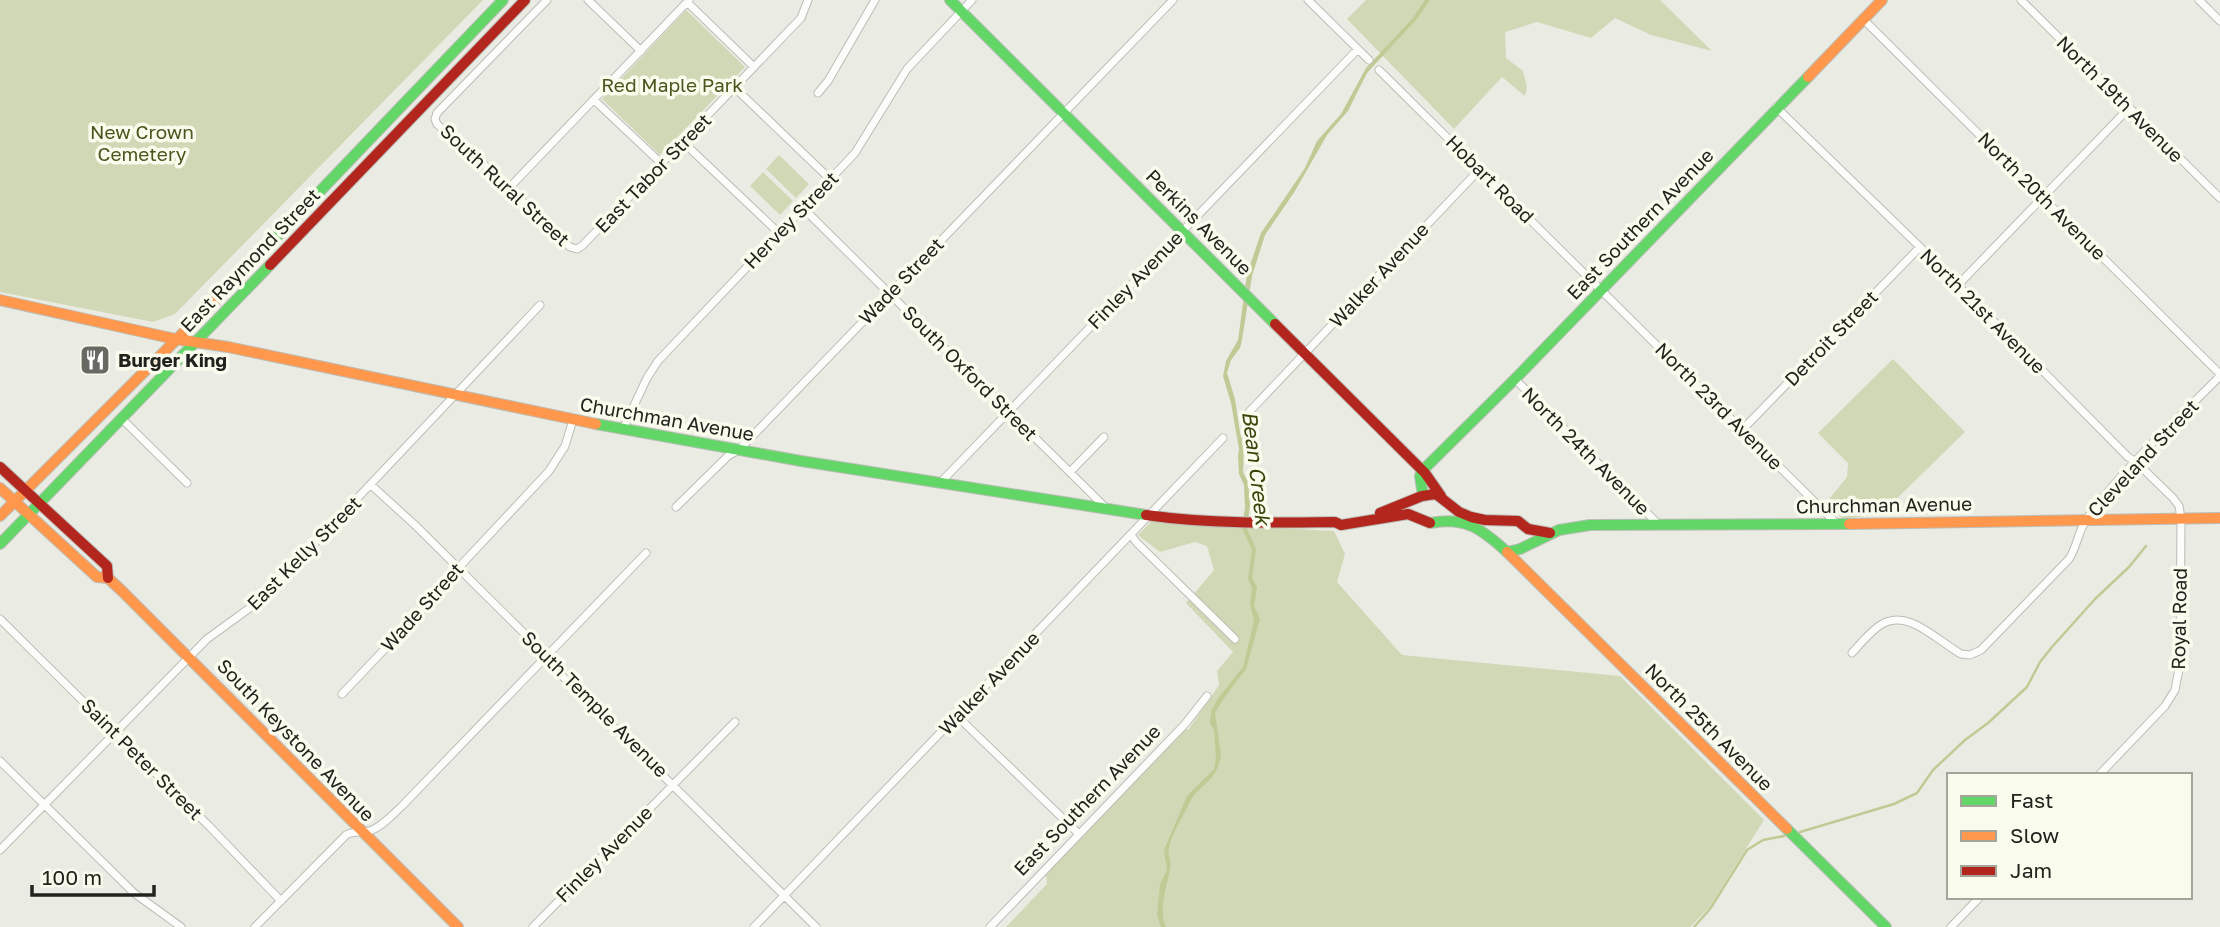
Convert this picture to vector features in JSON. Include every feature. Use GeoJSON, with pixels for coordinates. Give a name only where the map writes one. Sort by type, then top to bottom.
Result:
{"type":"FeatureCollection","features":[{"type":"Feature","properties":{"kind":"main road","name":"East Raymond Street"},"geometry":{"type":"LineString","coordinates":[[0,516],[202,314],[503,0]]}},
{"type":"Feature","properties":{"kind":"main road","name":"East Raymond Street"},"geometry":{"type":"LineString","coordinates":[[0,544],[525,0]]}},
{"type":"Feature","properties":{"kind":"main road","name":"Perkins Avenue"},"geometry":{"type":"LineString","coordinates":[[950,0],[1306,352],[1422,471],[1441,495]]}},
{"type":"Feature","properties":{"kind":"main road","name":"East Southern Avenue"},"geometry":{"type":"LineString","coordinates":[[1422,471],[1515,379],[1882,0]]}},
{"type":"Feature","properties":{"kind":"main road","name":"Churchman Avenue"},"geometry":{"type":"LineString","coordinates":[[0,300],[175,339],[260,352],[295,362],[573,420],[739,450],[1151,515],[1237,523],[1335,522],[1379,513],[1432,494],[1441,495]]}},
{"type":"Feature","properties":{"kind":"main road","name":"South Keystone Avenue"},"geometry":{"type":"LineString","coordinates":[[0,467],[107,566],[108,578]]}},
{"type":"Feature","properties":{"kind":"main road"},"geometry":{"type":"LineString","coordinates":[[1422,471],[1422,497],[1417,509],[1422,519]]}},
{"type":"Feature","properties":{"kind":"main road","name":"South Keystone Avenue"},"geometry":{"type":"LineString","coordinates":[[0,488],[97,577],[108,578],[458,927]]}},
{"type":"Feature","properties":{"kind":"main road"},"geometry":{"type":"LineString","coordinates":[[1441,495],[1448,505],[1447,517],[1444,520]]}},
{"type":"Feature","properties":{"kind":"main road","name":"Churchman Avenue"},"geometry":{"type":"LineString","coordinates":[[1448,505],[1472,517],[1496,522],[1514,520],[1531,530],[1550,533]]}},
{"type":"Feature","properties":{"kind":"main road","name":"Churchman Avenue"},"geometry":{"type":"LineString","coordinates":[[1335,522],[1341,525],[1408,514],[1430,523],[1444,520],[1469,524],[1485,531],[1507,552],[1525,547],[1550,533],[1581,525],[2220,518]]}},
{"type":"Feature","properties":{"kind":"main road"},"geometry":{"type":"LineString","coordinates":[[1524,526],[1528,537],[1525,547]]}},
{"type":"Feature","properties":{"kind":"main road","name":"North 25th Avenue"},"geometry":{"type":"LineString","coordinates":[[1507,552],[1886,927]]}},
{"type":"Feature","properties":{"kind":"street","name":"South Rural Street"},"geometry":{"type":"LineString","coordinates":[[547,0],[437,113],[435,119],[570,247],[577,249]]}},
{"type":"Feature","properties":{"kind":"street"},"geometry":{"type":"LineString","coordinates":[[588,0],[641,51]]}},
{"type":"Feature","properties":{"kind":"street","name":"East Tabor Street"},"geometry":{"type":"LineString","coordinates":[[577,249],[801,18],[808,0]]}},
{"type":"Feature","properties":{"kind":"street"},"geometry":{"type":"LineString","coordinates":[[818,93],[828,81],[875,0]]}},
{"type":"Feature","properties":{"kind":"street","name":"Hervey Street"},"geometry":{"type":"LineString","coordinates":[[623,429],[658,361],[860,146],[907,69],[972,0]]}},
{"type":"Feature","properties":{"kind":"street","name":"Wade Street"},"geometry":{"type":"LineString","coordinates":[[676,507],[728,456],[739,450],[1173,0]]}},
{"type":"Feature","properties":{"kind":"street"},"geometry":{"type":"LineString","coordinates":[[1310,0],[1369,60]]}},
{"type":"Feature","properties":{"kind":"street","name":"North 19th Avenue"},"geometry":{"type":"LineString","coordinates":[[2021,0],[2220,198]]}},
{"type":"Feature","properties":{"kind":"street"},"geometry":{"type":"LineString","coordinates":[[2199,0],[2220,21]]}},
{"type":"Feature","properties":{"kind":"street"},"geometry":{"type":"LineString","coordinates":[[509,188],[688,1],[754,67]]}},
{"type":"Feature","properties":{"kind":"street","name":"North 20th Avenue"},"geometry":{"type":"LineString","coordinates":[[1863,19],[2220,375]]}},
{"type":"Feature","properties":{"kind":"street","name":"Finley Avenue"},"geometry":{"type":"LineString","coordinates":[[942,482],[1358,49]]}},
{"type":"Feature","properties":{"kind":"street","name":"Hobart Road"},"geometry":{"type":"LineString","coordinates":[[1379,70],[1601,289]]}},
{"type":"Feature","properties":{"kind":"street"},"geometry":{"type":"LineString","coordinates":[[734,87],[830,179]]}},
{"type":"Feature","properties":{"kind":"street"},"geometry":{"type":"LineString","coordinates":[[594,100],[662,164]]}},
{"type":"Feature","properties":{"kind":"street","name":"North 21st Avenue"},"geometry":{"type":"LineString","coordinates":[[1776,107],[1920,247],[2127,457],[2136,462],[2174,498],[2181,518]]}},
{"type":"Feature","properties":{"kind":"street"},"geometry":{"type":"LineString","coordinates":[[1957,285],[2129,108]]}},
{"type":"Feature","properties":{"kind":"street"},"geometry":{"type":"LineString","coordinates":[[683,142],[779,233]]}},
{"type":"Feature","properties":{"kind":"street","name":"Walker Avenue"},"geometry":{"type":"LineString","coordinates":[[1249,412],[1480,169]]}},
{"type":"Feature","properties":{"kind":"street","name":"South Oxford Street"},"geometry":{"type":"LineString","coordinates":[[803,208],[1106,508]]}},
{"type":"Feature","properties":{"kind":"street","name":"Detroit Street"},"geometry":{"type":"LineString","coordinates":[[1742,430],[1920,247]]}},
{"type":"Feature","properties":{"kind":"street","name":"North 23rd Avenue"},"geometry":{"type":"LineString","coordinates":[[1601,289],[1837,524]]}},
{"type":"Feature","properties":{"kind":"street","name":"East Kelly Street"},"geometry":{"type":"LineString","coordinates":[[0,850],[216,631],[257,604],[540,305]]}},
{"type":"Feature","properties":{"kind":"street","name":"Cleveland Street"},"geometry":{"type":"LineString","coordinates":[[1852,653],[1878,626],[1897,620],[1913,624],[1961,654],[1979,652],[2069,559],[2082,526],[2136,462],[2220,375]]}},
{"type":"Feature","properties":{"kind":"street","name":"North 24th Avenue"},"geometry":{"type":"LineString","coordinates":[[1515,379],[1657,523]]}},
{"type":"Feature","properties":{"kind":"street"},"geometry":{"type":"LineString","coordinates":[[121,418],[187,483]]}},
{"type":"Feature","properties":{"kind":"street","name":"Wade Street"},"geometry":{"type":"LineString","coordinates":[[342,694],[549,471],[565,446],[573,420]]}},
{"type":"Feature","properties":{"kind":"street"},"geometry":{"type":"LineString","coordinates":[[1070,472],[1104,437]]}},
{"type":"Feature","properties":{"kind":"street","name":"Walker Avenue"},"geometry":{"type":"LineString","coordinates":[[754,927],[1223,438]]}},
{"type":"Feature","properties":{"kind":"street","name":"South Temple Avenue"},"geometry":{"type":"LineString","coordinates":[[371,485],[460,569],[536,645],[544,659],[816,927]]}},
{"type":"Feature","properties":{"kind":"street","name":"Royal Road"},"geometry":{"type":"LineString","coordinates":[[2101,773],[2160,711],[2175,690],[2180,664],[2181,518]]}},
{"type":"Feature","properties":{"kind":"street"},"geometry":{"type":"LineString","coordinates":[[1131,534],[1235,639]]}},
{"type":"Feature","properties":{"kind":"street"},"geometry":{"type":"LineString","coordinates":[[255,927],[346,835],[377,827],[402,806],[646,553]]}},
{"type":"Feature","properties":{"kind":"street","name":"Saint Peter Street"},"geometry":{"type":"LineString","coordinates":[[0,619],[281,901]]}},
{"type":"Feature","properties":{"kind":"street","name":"East Southern Avenue"},"geometry":{"type":"LineString","coordinates":[[990,927],[1185,724],[1207,696]]}},
{"type":"Feature","properties":{"kind":"street"},"geometry":{"type":"LineString","coordinates":[[957,716],[1077,834]]}},
{"type":"Feature","properties":{"kind":"street","name":"Finley Avenue"},"geometry":{"type":"LineString","coordinates":[[533,927],[735,722]]}},
{"type":"Feature","properties":{"kind":"street"},"geometry":{"type":"LineString","coordinates":[[0,761],[136,895],[181,927]]}},
{"type":"Feature","properties":{"kind":"street"},"geometry":{"type":"LineString","coordinates":[[1951,927],[1978,899]]}},
{"type":"Feature","properties":{"kind":"green space","name":"New Crown Cemetery"},"geometry":{"type":"Polygon","coordinates":[[[0,0],[483,0],[175,314],[153,322],[0,292],[0,0]]]}},
{"type":"Feature","properties":{"kind":"green space"},"geometry":{"type":"Polygon","coordinates":[[[1366,0],[1660,0],[1712,51],[1651,35],[1615,18],[1591,38],[1537,22],[1505,32],[1506,58],[1523,71],[1527,87],[1525,96],[1502,77],[1454,129],[1347,19],[1366,0]]]}},
{"type":"Feature","properties":{"kind":"green space","name":"Red Maple Park"},"geometry":{"type":"Polygon","coordinates":[[[686,10],[745,67],[660,155],[602,99],[686,10]]]}},
{"type":"Feature","properties":{"kind":"green space"},"geometry":{"type":"Polygon","coordinates":[[[779,155],[809,184],[796,198],[766,169],[779,155]]]}},
{"type":"Feature","properties":{"kind":"green space"},"geometry":{"type":"Polygon","coordinates":[[[763,172],[793,201],[780,215],[750,186],[763,172]]]}},
{"type":"Feature","properties":{"kind":"green space"},"geometry":{"type":"Polygon","coordinates":[[[1893,359],[1965,432],[1881,514],[1843,519],[1826,503],[1847,477],[1848,463],[1818,433],[1893,359]]]}},
{"type":"Feature","properties":{"kind":"green space"},"geometry":{"type":"Polygon","coordinates":[[[1152,521],[1334,531],[1345,554],[1337,582],[1402,655],[1620,676],[1764,820],[1708,909],[1690,927],[1006,927],[1047,884],[1046,875],[1085,830],[1185,728],[1188,730],[1219,685],[1217,671],[1233,652],[1186,603],[1214,570],[1207,546],[1195,542],[1160,552],[1138,535],[1152,521]]]}},
{"type":"Feature","properties":{"kind":"shaded area","name":"Bean Creek"},"geometry":{"type":"Polygon","coordinates":[[[1425,0],[1430,0],[1416,20],[1367,73],[1348,111],[1327,135],[1295,191],[1265,235],[1252,276],[1240,348],[1231,360],[1227,373],[1244,446],[1243,472],[1248,482],[1250,505],[1247,529],[1256,549],[1252,577],[1257,587],[1254,606],[1260,619],[1246,669],[1215,713],[1221,756],[1219,764],[1213,776],[1192,798],[1171,841],[1163,906],[1166,927],[1161,927],[1157,915],[1160,884],[1167,870],[1164,850],[1187,796],[1214,769],[1216,759],[1214,730],[1210,723],[1211,711],[1243,667],[1254,621],[1250,603],[1252,588],[1248,579],[1252,550],[1242,528],[1244,485],[1239,474],[1239,449],[1223,376],[1226,361],[1238,340],[1247,274],[1261,233],[1305,168],[1317,141],[1341,114],[1366,68],[1412,19],[1425,0]]]}},
{"type":"Feature","properties":{"kind":"waterway"},"geometry":{"type":"LineString","coordinates":[[1800,832],[1894,804],[1917,793],[1933,770],[2027,687],[2040,662],[2052,647],[2146,546]]}},
{"type":"Feature","properties":{"kind":"waterway"},"geometry":{"type":"LineString","coordinates":[[1694,927],[1710,909],[1747,850],[1763,840],[1784,836]]}},
{"type":"Feature","properties":{"kind":"traffic: fast"},"geometry":{"type":"LineString","coordinates":[[216,300],[503,0]]}},
{"type":"Feature","properties":{"kind":"traffic: fast"},"geometry":{"type":"LineString","coordinates":[[950,0],[1275,324]]}},
{"type":"Feature","properties":{"kind":"traffic: fast"},"geometry":{"type":"LineString","coordinates":[[1422,471],[1808,77]]}},
{"type":"Feature","properties":{"kind":"traffic: fast"},"geometry":{"type":"LineString","coordinates":[[0,544],[270,265]]}},
{"type":"Feature","properties":{"kind":"traffic: fast"},"geometry":{"type":"LineString","coordinates":[[596,424],[801,461],[1146,515]]}},
{"type":"Feature","properties":{"kind":"traffic: fast"},"geometry":{"type":"LineString","coordinates":[[1422,471],[1420,476],[1423,496]]}},
{"type":"Feature","properties":{"kind":"traffic: fast"},"geometry":{"type":"LineString","coordinates":[[1430,523],[1453,521],[1472,526],[1507,552],[1520,549],[1559,530],[1590,525],[1849,524]]}},
{"type":"Feature","properties":{"kind":"traffic: fast"},"geometry":{"type":"LineString","coordinates":[[1787,829],[1886,927]]}},
{"type":"Feature","properties":{"kind":"traffic: slow"},"geometry":{"type":"LineString","coordinates":[[1808,77],[1882,0]]}},
{"type":"Feature","properties":{"kind":"traffic: slow"},"geometry":{"type":"LineString","coordinates":[[0,300],[175,339],[228,347],[596,424]]}},
{"type":"Feature","properties":{"kind":"traffic: slow"},"geometry":{"type":"LineString","coordinates":[[0,516],[216,300]]}},
{"type":"Feature","properties":{"kind":"traffic: slow"},"geometry":{"type":"LineString","coordinates":[[0,488],[97,577],[108,578],[123,592],[458,927]]}},
{"type":"Feature","properties":{"kind":"traffic: slow"},"geometry":{"type":"LineString","coordinates":[[1849,524],[2220,518]]}},
{"type":"Feature","properties":{"kind":"traffic: slow"},"geometry":{"type":"LineString","coordinates":[[1507,552],[1787,829]]}},
{"type":"Feature","properties":{"kind":"traffic: jam"},"geometry":{"type":"LineString","coordinates":[[270,265],[525,0]]}},
{"type":"Feature","properties":{"kind":"traffic: jam"},"geometry":{"type":"LineString","coordinates":[[1275,324],[1425,473],[1441,496]]}},
{"type":"Feature","properties":{"kind":"traffic: jam"},"geometry":{"type":"LineString","coordinates":[[0,467],[107,566],[108,578]]}},
{"type":"Feature","properties":{"kind":"traffic: jam"},"geometry":{"type":"LineString","coordinates":[[1380,513],[1422,496],[1436,494],[1459,512],[1471,517],[1518,521],[1528,529],[1550,533]]}},
{"type":"Feature","properties":{"kind":"traffic: jam"},"geometry":{"type":"LineString","coordinates":[[1146,515],[1264,523],[1335,522],[1341,525],[1408,514],[1430,523]]}},
{"type":"Feature","properties":{"kind":"place","name":"Burger King"},"geometry":{"type":"Point","coordinates":[95,360]}}]}
